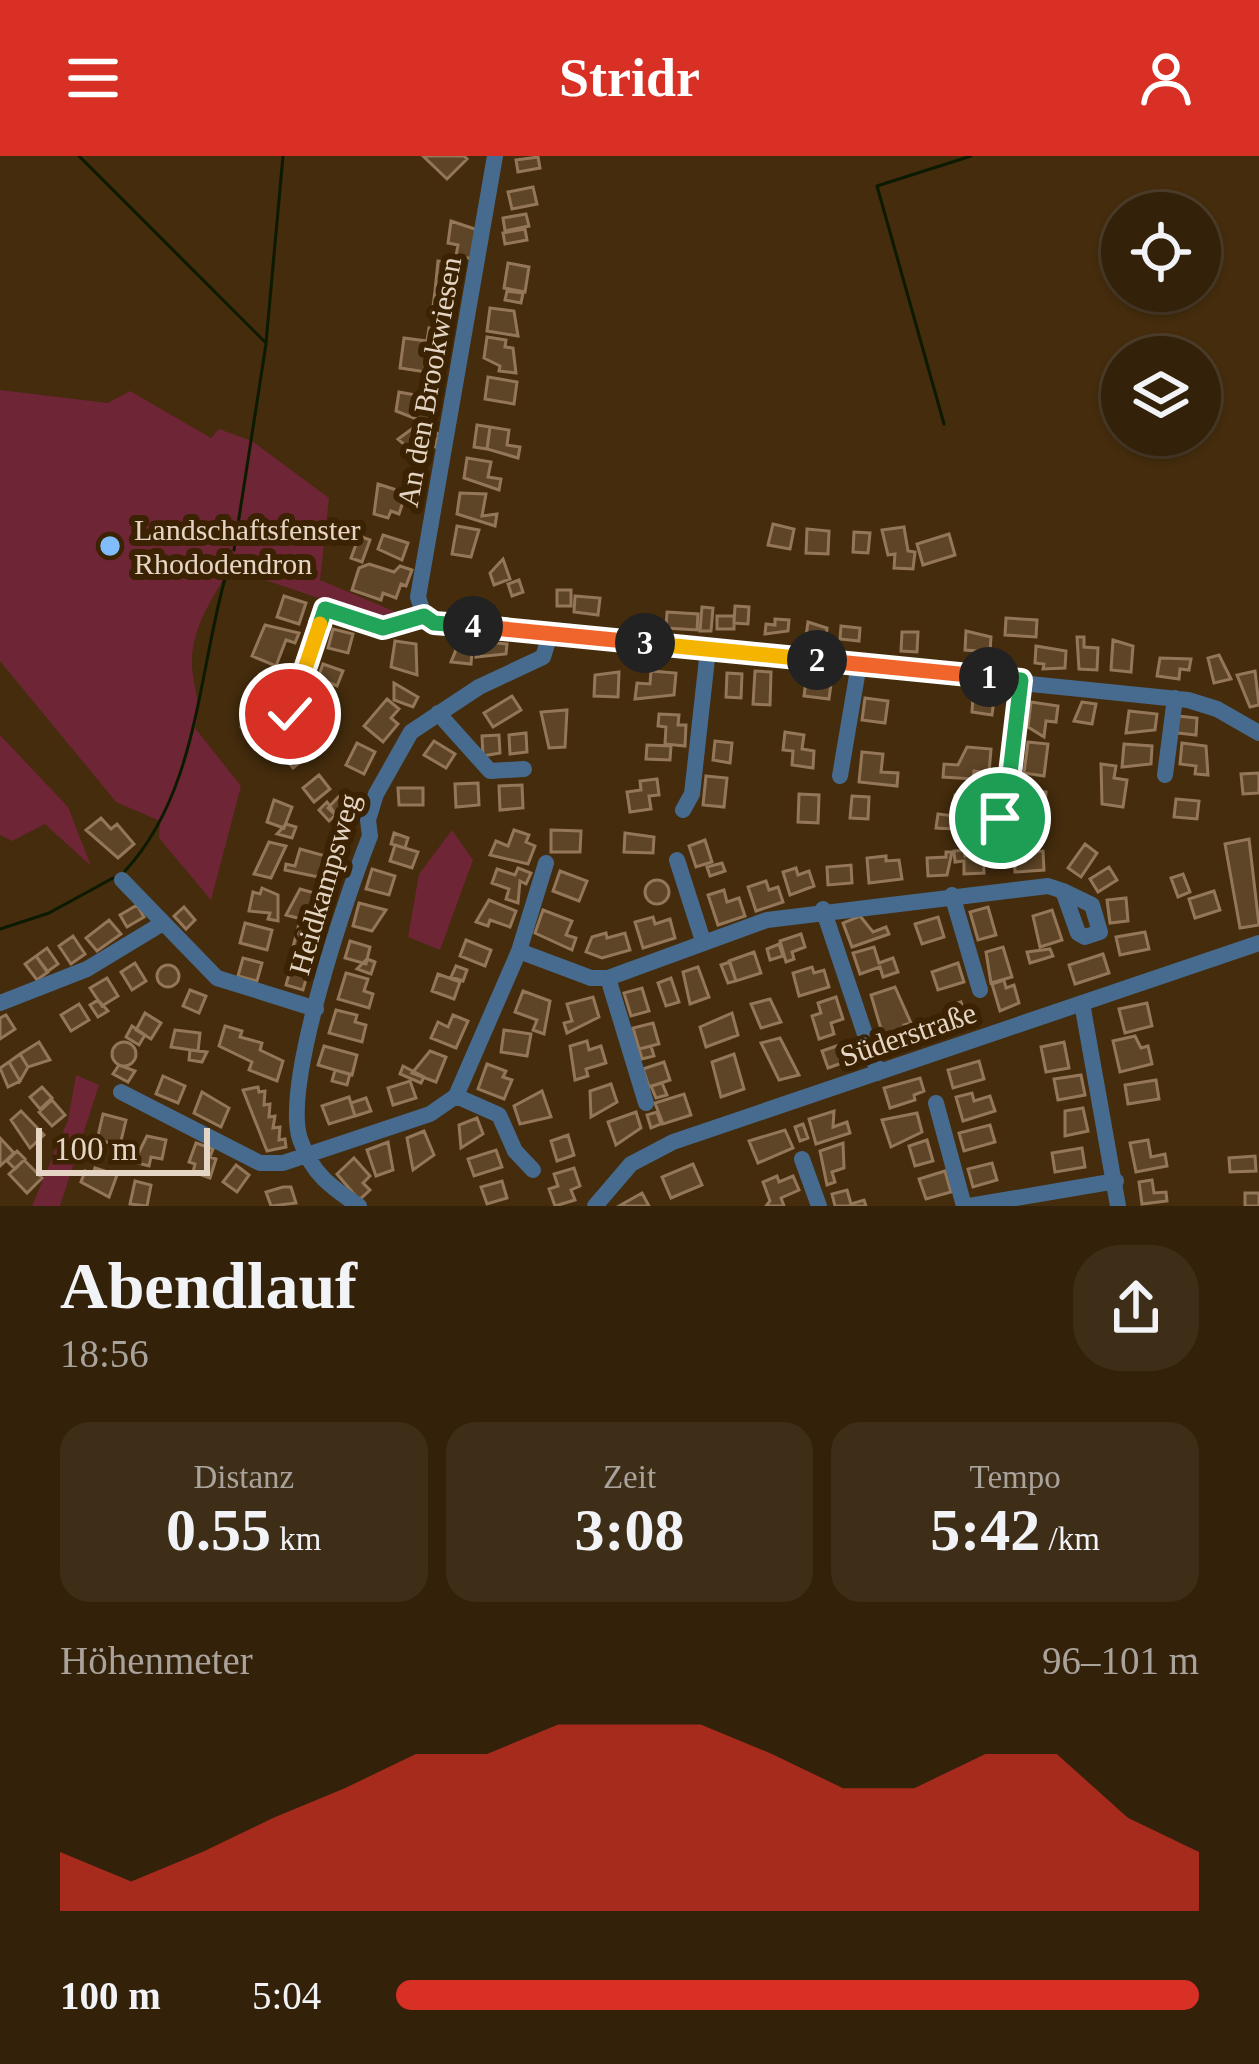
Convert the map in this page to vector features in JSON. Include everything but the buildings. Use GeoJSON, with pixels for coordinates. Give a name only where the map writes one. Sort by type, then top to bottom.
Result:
{"type":"FeatureCollection","features":[{"type":"Feature","properties":{"kind":"street","name":"An den Brookwiesen"},"geometry":{"type":"LineString","coordinates":[[424,616],[418,597],[494,156]]}},
{"type":"Feature","properties":{"kind":"street"},"geometry":{"type":"LineString","coordinates":[[290,714],[325,609],[383,628],[424,616],[434,623],[1175,698],[1217,709],[1259,733]]}},
{"type":"Feature","properties":{"kind":"street","name":"Heidkampsweg"},"geometry":{"type":"LineString","coordinates":[[306,1154],[296,1126],[297,1091],[316,1009],[370,836],[368,820],[376,794],[411,732],[437,713],[543,657],[550,634]]}},
{"type":"Feature","properties":{"kind":"street"},"geometry":{"type":"LineString","coordinates":[[683,811],[692,794],[708,650]]}},
{"type":"Feature","properties":{"kind":"street"},"geometry":{"type":"LineString","coordinates":[[840,776],[859,664]]}},
{"type":"Feature","properties":{"kind":"street"},"geometry":{"type":"LineString","coordinates":[[1000,818],[1006,807],[1021,680]]}},
{"type":"Feature","properties":{"kind":"street"},"geometry":{"type":"LineString","coordinates":[[1165,775],[1175,698]]}},
{"type":"Feature","properties":{"kind":"street"},"geometry":{"type":"LineString","coordinates":[[437,713],[490,771],[524,769]]}},
{"type":"Feature","properties":{"kind":"street"},"geometry":{"type":"LineString","coordinates":[[677,860],[703,941]]}},
{"type":"Feature","properties":{"kind":"street"},"geometry":{"type":"LineString","coordinates":[[121,1092],[271,1165],[430,1114],[456,1096],[518,951],[546,862]]}},
{"type":"Feature","properties":{"kind":"street"},"geometry":{"type":"LineString","coordinates":[[122,880],[217,979],[316,1009]]}},
{"type":"Feature","properties":{"kind":"street"},"geometry":{"type":"LineString","coordinates":[[518,951],[591,978],[608,978],[766,920],[823,909],[1048,886],[1063,891]]}},
{"type":"Feature","properties":{"kind":"street"},"geometry":{"type":"LineString","coordinates":[[952,895],[980,990]]}},
{"type":"Feature","properties":{"kind":"street"},"geometry":{"type":"LineString","coordinates":[[823,909],[878,1073]]}},
{"type":"Feature","properties":{"kind":"street"},"geometry":{"type":"LineString","coordinates":[[0,1003],[87,969],[163,922]]}},
{"type":"Feature","properties":{"kind":"street","name":"Süderstraße"},"geometry":{"type":"LineString","coordinates":[[595,1206],[631,1164],[650,1151],[1259,943]]}},
{"type":"Feature","properties":{"kind":"street"},"geometry":{"type":"LineString","coordinates":[[608,978],[646,1103]]}},
{"type":"Feature","properties":{"kind":"street"},"geometry":{"type":"LineString","coordinates":[[1082,1003],[1118,1206]]}},
{"type":"Feature","properties":{"kind":"street"},"geometry":{"type":"LineString","coordinates":[[456,1096],[499,1114],[515,1151],[533,1170]]}},
{"type":"Feature","properties":{"kind":"street"},"geometry":{"type":"LineString","coordinates":[[936,1103],[966,1206],[1116,1181]]}},
{"type":"Feature","properties":{"kind":"street"},"geometry":{"type":"LineString","coordinates":[[306,1154],[323,1181],[359,1206]]}},
{"type":"Feature","properties":{"kind":"street"},"geometry":{"type":"LineString","coordinates":[[802,1159],[819,1206]]}},
{"type":"Feature","properties":{"kind":"shaded area"},"geometry":{"type":"Polygon","coordinates":[[[0,390],[108,403],[130,391],[211,438],[219,429],[252,441],[329,498],[320,580],[403,615],[395,624],[230,568],[200,623],[192,659],[198,710],[195,728],[241,786],[211,900],[159,838],[160,821],[116,802],[0,661],[0,390]]]}},
{"type":"Feature","properties":{"kind":"shaded area"},"geometry":{"type":"Polygon","coordinates":[[[0,735],[68,807],[91,866],[45,824],[12,841],[0,835],[0,735]]]}},
{"type":"Feature","properties":{"kind":"shaded area"},"geometry":{"type":"Polygon","coordinates":[[[452,830],[473,860],[440,950],[408,937],[419,874],[452,830]]]}},
{"type":"Feature","properties":{"kind":"shaded area"},"geometry":{"type":"Polygon","coordinates":[[[76,1075],[99,1085],[60,1206],[32,1206],[68,1120],[76,1075]]]}},
{"type":"Feature","properties":{"kind":"waterway"},"geometry":{"type":"LineString","coordinates":[[79,156],[266,343],[283,156]]}},
{"type":"Feature","properties":{"kind":"waterway"},"geometry":{"type":"LineString","coordinates":[[944,424],[877,186],[971,156]]}},
{"type":"Feature","properties":{"kind":"waterway"},"geometry":{"type":"LineString","coordinates":[[234,550],[266,344]]}},
{"type":"Feature","properties":{"kind":"waterway"},"geometry":{"type":"LineString","coordinates":[[125,871],[149,840],[182,768],[226,575]]}},
{"type":"Feature","properties":{"kind":"waterway"},"geometry":{"type":"LineString","coordinates":[[0,929],[49,913],[113,878]]}},
{"type":"Feature","properties":{"kind":"place","name":"Landschaftsfenster Rhododendron"},"geometry":{"type":"Point","coordinates":[110,546]}},
{"type":"Feature","properties":{"kind":"route"},"geometry":{"type":"LineString","coordinates":[[290,714],[325,609],[383,628],[403,626],[424,616],[434,623],[1021,680],[1006,807],[1000,818]]}}]}
